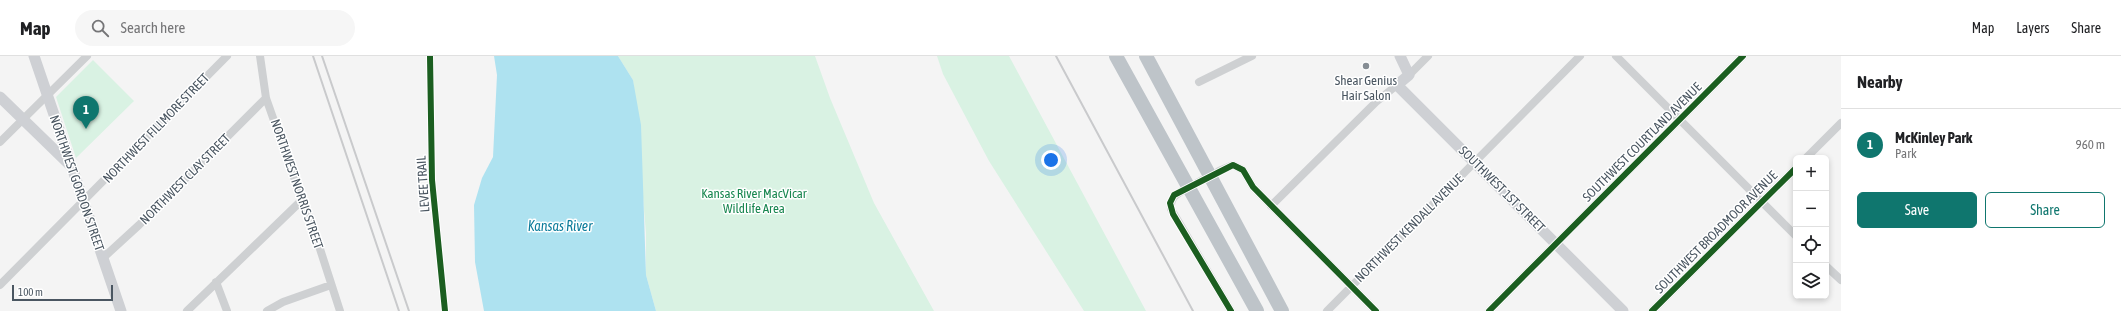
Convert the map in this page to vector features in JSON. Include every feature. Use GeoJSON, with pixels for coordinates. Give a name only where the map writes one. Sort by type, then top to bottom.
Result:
{"type":"FeatureCollection","features":[{"type":"Feature","properties":{"kind":"highway"},"geometry":{"type":"LineString","coordinates":[[1116,56],[1258,311]]}},
{"type":"Feature","properties":{"kind":"highway"},"geometry":{"type":"LineString","coordinates":[[1146,56],[1282,311]]}},
{"type":"Feature","properties":{"kind":"main road","name":"NORTHWEST GORDON STREET"},"geometry":{"type":"LineString","coordinates":[[34,56],[120,310]]}},
{"type":"Feature","properties":{"kind":"main road"},"geometry":{"type":"LineString","coordinates":[[1397,85],[1409,74],[1400,56]]}},
{"type":"Feature","properties":{"kind":"main road","name":"SOUTHWEST 1ST STREET"},"geometry":{"type":"LineString","coordinates":[[1397,85],[1623,311]]}},
{"type":"Feature","properties":{"kind":"main road"},"geometry":{"type":"LineString","coordinates":[[0,97],[72,167]]}},
{"type":"Feature","properties":{"kind":"street"},"geometry":{"type":"LineString","coordinates":[[0,142],[87,56]]}},
{"type":"Feature","properties":{"kind":"street","name":"NORTHWEST FILLMORE STREET"},"geometry":{"type":"LineString","coordinates":[[0,285],[227,56]]}},
{"type":"Feature","properties":{"kind":"street","name":"NORTHWEST NORRIS STREET"},"geometry":{"type":"LineString","coordinates":[[260,56],[266,98],[302,200],[311,221],[340,311]]}},
{"type":"Feature","properties":{"kind":"street"},"geometry":{"type":"LineString","coordinates":[[1199,82],[1252,56]]}},
{"type":"Feature","properties":{"kind":"street"},"geometry":{"type":"LineString","coordinates":[[1409,74],[1428,56]]}},
{"type":"Feature","properties":{"kind":"street","name":"NORTHWEST KENDALL AVENUE"},"geometry":{"type":"LineString","coordinates":[[1327,311],[1580,56]]}},
{"type":"Feature","properties":{"kind":"street"},"geometry":{"type":"LineString","coordinates":[[1616,56],[1793,233]]}},
{"type":"Feature","properties":{"kind":"street","name":"SOUTHWEST COURTLAND AVENUE"},"geometry":{"type":"LineString","coordinates":[[1489,311],[1743,56]]}},
{"type":"Feature","properties":{"kind":"street"},"geometry":{"type":"LineString","coordinates":[[1271,206],[1376,102],[1397,85]]}},
{"type":"Feature","properties":{"kind":"street","name":"NORTHWEST CLAY STREET"},"geometry":{"type":"LineString","coordinates":[[103,258],[139,225],[266,98]]}},
{"type":"Feature","properties":{"kind":"street"},"geometry":{"type":"LineString","coordinates":[[1809,155],[1841,123]]}},
{"type":"Feature","properties":{"kind":"street"},"geometry":{"type":"LineString","coordinates":[[1219,171],[1233,165],[1241,168],[1253,187],[1376,311]]}},
{"type":"Feature","properties":{"kind":"street","name":"SOUTHWEST BROADMOOR AVENUE"},"geometry":{"type":"LineString","coordinates":[[1652,311],[1793,171]]}},
{"type":"Feature","properties":{"kind":"street"},"geometry":{"type":"LineString","coordinates":[[1185,189],[1174,195],[1170,203],[1170,209],[1231,311]]}},
{"type":"Feature","properties":{"kind":"street"},"geometry":{"type":"LineString","coordinates":[[186,311],[302,200]]}},
{"type":"Feature","properties":{"kind":"street"},"geometry":{"type":"LineString","coordinates":[[1829,269],[1841,280]]}},
{"type":"Feature","properties":{"kind":"street"},"geometry":{"type":"LineString","coordinates":[[216,282],[227,311]]}},
{"type":"Feature","properties":{"kind":"street"},"geometry":{"type":"LineString","coordinates":[[267,311],[283,302],[331,285]]}},
{"type":"Feature","properties":{"kind":"green space","name":"Kansas River MacVicar Wildlife Area"},"geometry":{"type":"Polygon","coordinates":[[[618,56],[815,56],[830,98],[874,203],[934,311],[656,311],[646,275],[646,233],[633,80],[618,56]]]}},
{"type":"Feature","properties":{"kind":"green space"},"geometry":{"type":"Polygon","coordinates":[[[937,56],[1009,56],[1146,311],[1084,311],[989,161],[943,74],[937,56]]]}},
{"type":"Feature","properties":{"kind":"green space"},"geometry":{"type":"Polygon","coordinates":[[[93,60],[134,101],[76,158],[56,97],[93,60]]]}},
{"type":"Feature","properties":{"kind":"water","name":"Kansas River"},"geometry":{"type":"Polygon","coordinates":[[[494,56],[618,56],[633,80],[641,125],[646,275],[656,311],[484,311],[475,262],[474,205],[482,178],[493,157],[497,75],[494,56]]]}},
{"type":"Feature","properties":{"kind":"tunnel"},"geometry":{"type":"LineString","coordinates":[[1186,189],[1213,174]]}},
{"type":"Feature","properties":{"kind":"railway"},"geometry":{"type":"LineString","coordinates":[[313,56],[399,311]]}},
{"type":"Feature","properties":{"kind":"railway"},"geometry":{"type":"LineString","coordinates":[[322,56],[409,311]]}},
{"type":"Feature","properties":{"kind":"railway"},"geometry":{"type":"LineString","coordinates":[[1056,56],[1193,311]]}},
{"type":"Feature","properties":{"kind":"cycle path","name":"LEVEE TRAIL"},"geometry":{"type":"LineString","coordinates":[[430,56],[432,180],[445,311]]}},
{"type":"Feature","properties":{"kind":"cycle path"},"geometry":{"type":"LineString","coordinates":[[1489,311],[1743,56]]}},
{"type":"Feature","properties":{"kind":"cycle path"},"geometry":{"type":"LineString","coordinates":[[1231,311],[1173,214],[1170,203],[1174,195],[1233,165],[1243,170],[1253,187],[1376,311]]}},
{"type":"Feature","properties":{"kind":"cycle path"},"geometry":{"type":"LineString","coordinates":[[1652,311],[1793,171]]}},
{"type":"Feature","properties":{"kind":"place","name":"Shear Genius Hair Salon"},"geometry":{"type":"Point","coordinates":[1366,66]}},
{"type":"Feature","properties":{"kind":"place","name":"McKinley Park"},"geometry":{"type":"Point","coordinates":[86,129]}}]}
